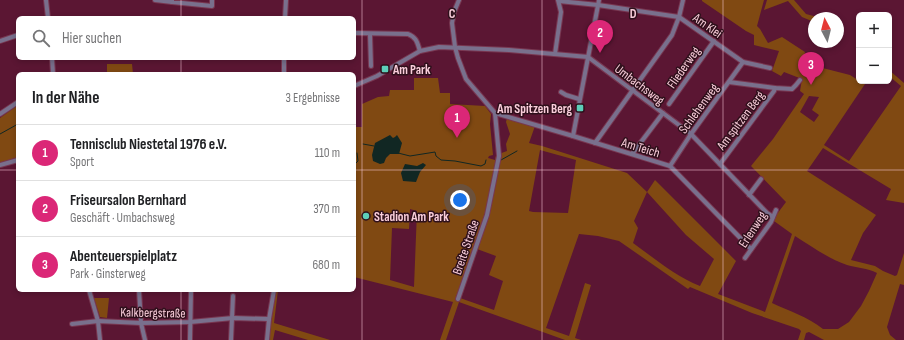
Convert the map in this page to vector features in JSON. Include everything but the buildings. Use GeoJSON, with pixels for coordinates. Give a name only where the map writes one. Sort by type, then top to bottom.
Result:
{"type":"FeatureCollection","features":[{"type":"Feature","properties":{"kind":"street"},"geometry":{"type":"LineString","coordinates":[[46,0],[48,16]]}},
{"type":"Feature","properties":{"kind":"street"},"geometry":{"type":"LineString","coordinates":[[155,0],[212,6],[212,0]]}},
{"type":"Feature","properties":{"kind":"street"},"geometry":{"type":"LineString","coordinates":[[285,16],[286,0]]}},
{"type":"Feature","properties":{"kind":"street"},"geometry":{"type":"LineString","coordinates":[[459,0],[454,12],[452,24],[455,47],[466,79],[495,113]]}},
{"type":"Feature","properties":{"kind":"street"},"geometry":{"type":"LineString","coordinates":[[555,54],[561,12],[558,0]]}},
{"type":"Feature","properties":{"kind":"street","name":"Am Klei"},"geometry":{"type":"LineString","coordinates":[[558,0],[599,2],[679,17],[743,62],[770,68]]}},
{"type":"Feature","properties":{"kind":"street"},"geometry":{"type":"LineString","coordinates":[[595,143],[672,35],[679,17],[683,0]]}},
{"type":"Feature","properties":{"kind":"street"},"geometry":{"type":"LineString","coordinates":[[573,136],[599,2]]}},
{"type":"Feature","properties":{"kind":"street"},"geometry":{"type":"LineString","coordinates":[[356,33],[408,34],[414,37],[418,42],[420,51]]}},
{"type":"Feature","properties":{"kind":"street"},"geometry":{"type":"LineString","coordinates":[[370,34],[370,66]]}},
{"type":"Feature","properties":{"kind":"street"},"geometry":{"type":"LineString","coordinates":[[0,42],[16,36]]}},
{"type":"Feature","properties":{"kind":"street","name":"Fliederweg"},"geometry":{"type":"LineString","coordinates":[[669,104],[714,41]]}},
{"type":"Feature","properties":{"kind":"street"},"geometry":{"type":"LineString","coordinates":[[356,85],[377,76],[420,51],[439,47],[509,50],[588,57]]}},
{"type":"Feature","properties":{"kind":"street","name":"Umbachsweg"},"geometry":{"type":"LineString","coordinates":[[588,57],[691,134],[749,195],[773,217]]}},
{"type":"Feature","properties":{"kind":"street"},"geometry":{"type":"LineString","coordinates":[[52,60],[53,72]]}},
{"type":"Feature","properties":{"kind":"street"},"geometry":{"type":"LineString","coordinates":[[284,60],[284,72]]}},
{"type":"Feature","properties":{"kind":"street","name":"Schlehenweg"},"geometry":{"type":"LineString","coordinates":[[670,166],[743,62]]}},
{"type":"Feature","properties":{"kind":"street"},"geometry":{"type":"LineString","coordinates":[[729,82],[792,89],[800,80]]}},
{"type":"Feature","properties":{"kind":"street","name":"Am spitzen Berg"},"geometry":{"type":"LineString","coordinates":[[720,164],[775,88]]}},
{"type":"Feature","properties":{"kind":"street"},"geometry":{"type":"LineString","coordinates":[[561,92],[579,99]]}},
{"type":"Feature","properties":{"kind":"street"},"geometry":{"type":"LineString","coordinates":[[0,114],[16,103]]}},
{"type":"Feature","properties":{"kind":"street","name":"Am Teich"},"geometry":{"type":"LineString","coordinates":[[495,113],[670,166],[751,249]]}},
{"type":"Feature","properties":{"kind":"street","name":"Breite Straße"},"geometry":{"type":"LineString","coordinates":[[458,299],[486,215],[499,156],[495,113]]}},
{"type":"Feature","properties":{"kind":"street"},"geometry":{"type":"LineString","coordinates":[[632,154],[663,113]]}},
{"type":"Feature","properties":{"kind":"street"},"geometry":{"type":"LineString","coordinates":[[0,165],[16,161]]}},
{"type":"Feature","properties":{"kind":"street"},"geometry":{"type":"LineString","coordinates":[[749,195],[761,179]]}},
{"type":"Feature","properties":{"kind":"street","name":"Erlenweg"},"geometry":{"type":"LineString","coordinates":[[745,258],[771,222],[776,210]]}},
{"type":"Feature","properties":{"kind":"street"},"geometry":{"type":"LineString","coordinates":[[90,292],[98,321],[100,340]]}},
{"type":"Feature","properties":{"kind":"street"},"geometry":{"type":"LineString","coordinates":[[139,292],[141,323],[145,340]]}},
{"type":"Feature","properties":{"kind":"street"},"geometry":{"type":"LineString","coordinates":[[190,340],[191,292]]}},
{"type":"Feature","properties":{"kind":"street"},"geometry":{"type":"LineString","coordinates":[[267,340],[274,292]]}},
{"type":"Feature","properties":{"kind":"street"},"geometry":{"type":"LineString","coordinates":[[231,340],[233,296]]}},
{"type":"Feature","properties":{"kind":"street","name":"Kalkbergstraße"},"geometry":{"type":"LineString","coordinates":[[72,324],[98,321],[141,323],[190,322],[233,318],[269,319]]}},
{"type":"Feature","properties":{"kind":"shaded area"},"geometry":{"type":"Polygon","coordinates":[[[702,0],[764,0],[757,26],[768,43],[782,37],[805,52],[803,63],[850,75],[856,79],[856,84],[865,84],[824,145],[849,161],[901,86],[892,78],[892,73],[904,83],[904,203],[886,200],[891,189],[823,148],[807,171],[876,215],[863,233],[851,260],[875,266],[895,276],[897,275],[904,253],[904,285],[900,284],[887,327],[890,335],[896,340],[824,340],[809,332],[806,333],[804,340],[798,340],[801,331],[799,329],[752,313],[690,287],[688,289],[619,241],[598,236],[579,234],[546,328],[569,336],[585,283],[591,285],[575,338],[581,340],[565,340],[459,302],[446,340],[440,340],[453,302],[356,278],[356,127],[362,127],[362,104],[378,97],[389,96],[390,90],[414,90],[414,78],[438,78],[440,93],[450,93],[450,104],[485,106],[491,114],[490,124],[493,155],[489,156],[488,158],[495,160],[496,155],[507,151],[506,144],[510,134],[506,122],[507,118],[535,126],[529,143],[627,173],[647,192],[655,180],[736,261],[718,294],[765,312],[792,234],[774,221],[777,214],[786,202],[751,166],[773,139],[804,94],[800,91],[802,79],[784,72],[781,76],[772,71],[779,51],[754,45],[754,35],[702,0]],[[809,96],[800,112],[814,122],[819,115],[812,110],[819,97],[809,96]],[[540,150],[529,211],[568,213],[576,160],[540,150]],[[647,192],[634,221],[638,228],[633,243],[673,272],[700,286],[714,259],[686,235],[647,192]],[[410,209],[409,229],[392,228],[390,280],[414,287],[417,211],[410,209]],[[795,236],[772,303],[805,318],[823,329],[838,329],[849,322],[861,306],[877,273],[840,262],[820,252],[795,236]],[[477,249],[460,298],[494,310],[503,281],[489,275],[496,256],[477,249]]]}},
{"type":"Feature","properties":{"kind":"shaded area"},"geometry":{"type":"Polygon","coordinates":[[[767,0],[794,0],[808,15],[808,20],[802,17],[788,1],[764,10],[767,0]]]}},
{"type":"Feature","properties":{"kind":"shaded area"},"geometry":{"type":"Polygon","coordinates":[[[107,64],[132,64],[133,72],[107,72],[107,64]]]}},
{"type":"Feature","properties":{"kind":"shaded area"},"geometry":{"type":"Polygon","coordinates":[[[16,106],[16,158],[0,163],[0,118],[16,106]]]}},
{"type":"Feature","properties":{"kind":"shaded area"},"geometry":{"type":"Polygon","coordinates":[[[390,135],[393,138],[397,135],[402,143],[399,154],[390,154],[384,163],[380,164],[373,161],[372,155],[375,143],[390,135]]]}},
{"type":"Feature","properties":{"kind":"shaded area"},"geometry":{"type":"Polygon","coordinates":[[[423,163],[426,165],[420,172],[416,182],[403,181],[401,173],[405,164],[417,166],[423,163]]]}},
{"type":"Feature","properties":{"kind":"shaded area"},"geometry":{"type":"Polygon","coordinates":[[[275,292],[278,292],[274,323],[330,340],[308,340],[275,330],[273,340],[269,340],[275,292]]]}},
{"type":"Feature","properties":{"kind":"shaded area"},"geometry":{"type":"Polygon","coordinates":[[[94,298],[109,298],[107,318],[100,317],[94,298]]]}},
{"type":"Feature","properties":{"kind":"waterway"},"geometry":{"type":"LineString","coordinates":[[0,134],[16,125]]}},
{"type":"Feature","properties":{"kind":"waterway"},"geometry":{"type":"LineString","coordinates":[[363,144],[374,146]]}},
{"type":"Feature","properties":{"kind":"waterway"},"geometry":{"type":"LineString","coordinates":[[501,160],[517,151]]}},
{"type":"Feature","properties":{"kind":"waterway"},"geometry":{"type":"LineString","coordinates":[[398,153],[410,156],[435,152],[436,156],[441,160],[481,166],[485,164],[486,160]]}},
{"type":"Feature","properties":{"kind":"waterway"},"geometry":{"type":"LineString","coordinates":[[356,163],[358,161],[357,153]]}},
{"type":"Feature","properties":{"kind":"place","name":"Friseursalon Bernhard"},"geometry":{"type":"Point","coordinates":[600,53]}},
{"type":"Feature","properties":{"kind":"place","name":"Am Park"},"geometry":{"type":"Point","coordinates":[385,69]}},
{"type":"Feature","properties":{"kind":"place","name":"Abenteuerspielplatz"},"geometry":{"type":"Point","coordinates":[811,85]}},
{"type":"Feature","properties":{"kind":"place","name":"Am Spitzen Berg"},"geometry":{"type":"Point","coordinates":[580,108]}},
{"type":"Feature","properties":{"kind":"place","name":"Tennisclub Niestetal 1976 e.V."},"geometry":{"type":"Point","coordinates":[457,138]}},
{"type":"Feature","properties":{"kind":"place","name":"Stadion Am Park"},"geometry":{"type":"Point","coordinates":[366,216]}}]}
